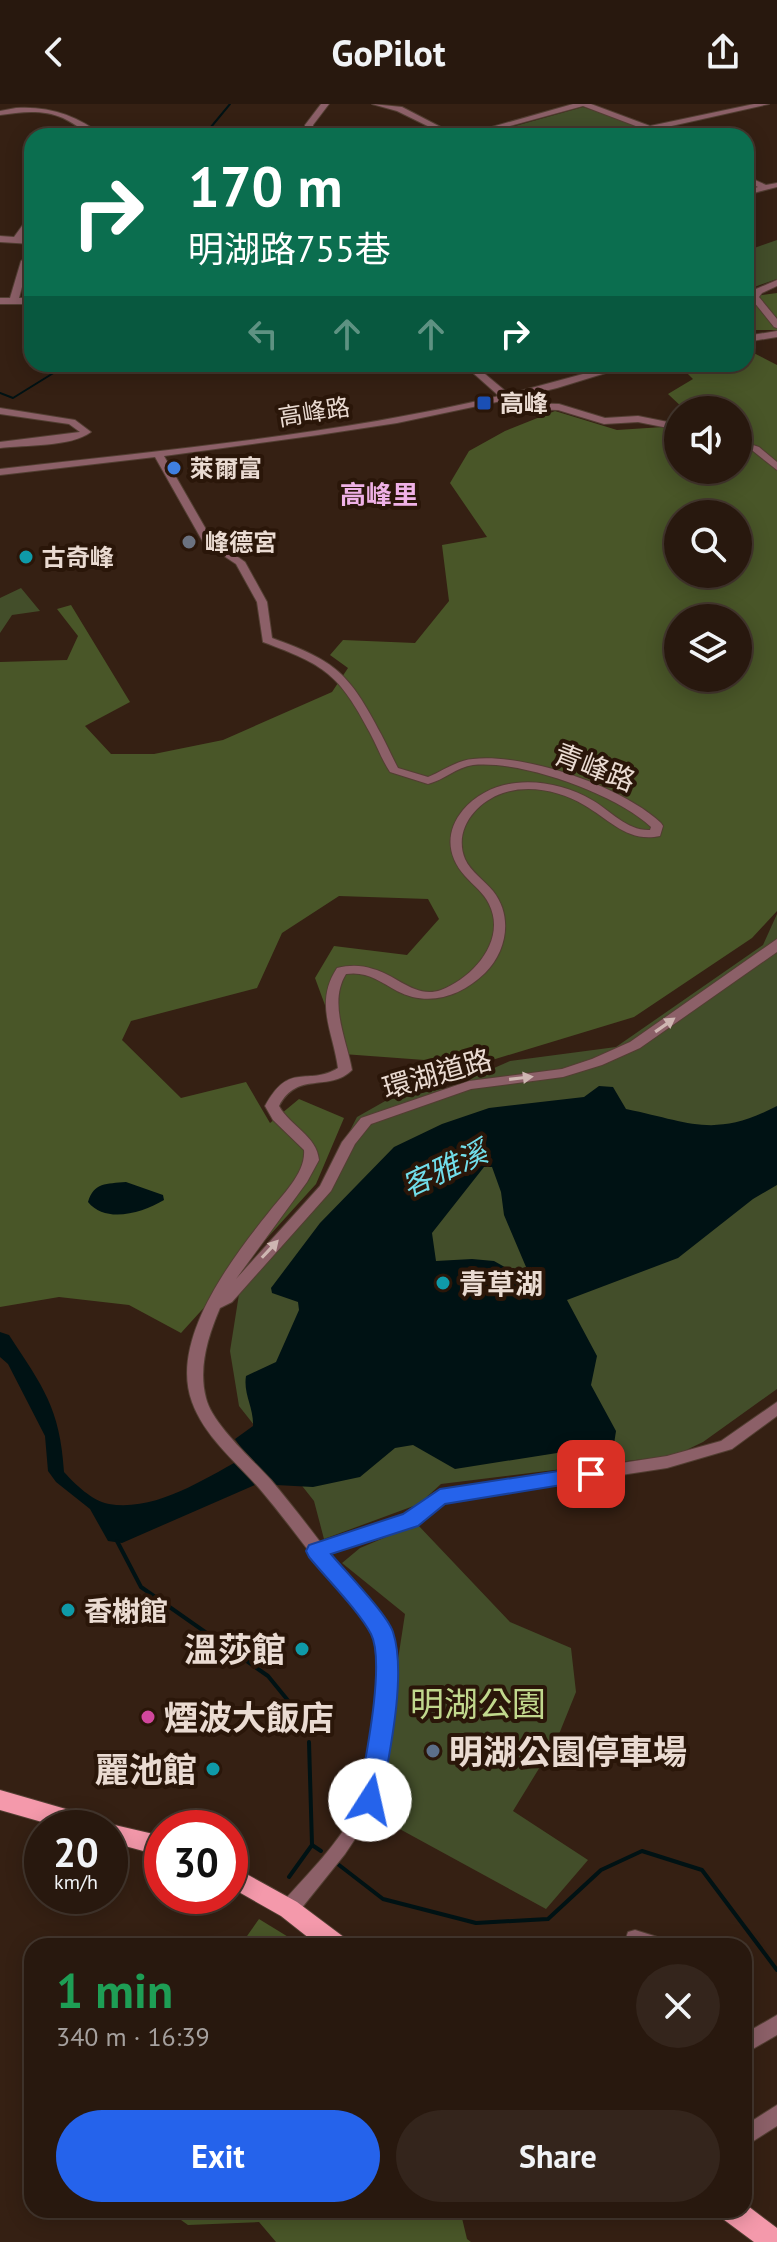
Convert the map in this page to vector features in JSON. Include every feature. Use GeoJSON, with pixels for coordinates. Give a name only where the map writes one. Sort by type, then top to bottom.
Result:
{"type":"FeatureCollection","features":[{"type":"Feature","properties":{"kind":"main road"},"geometry":{"type":"LineString","coordinates":[[0,1800],[35,1810]]}},
{"type":"Feature","properties":{"kind":"main road"},"geometry":{"type":"LineString","coordinates":[[248,1885],[289,1909],[327,1938]]}},
{"type":"Feature","properties":{"kind":"main road"},"geometry":{"type":"LineString","coordinates":[[743,2218],[775,2242]]}},
{"type":"Feature","properties":{"kind":"street"},"geometry":{"type":"LineString","coordinates":[[46,111],[55,104]]}},
{"type":"Feature","properties":{"kind":"street"},"geometry":{"type":"LineString","coordinates":[[309,128],[325,104]]}},
{"type":"Feature","properties":{"kind":"street"},"geometry":{"type":"LineString","coordinates":[[376,104],[399,109],[438,128]]}},
{"type":"Feature","properties":{"kind":"street"},"geometry":{"type":"LineString","coordinates":[[494,128],[583,104],[654,128],[765,104]]}},
{"type":"Feature","properties":{"kind":"street"},"geometry":{"type":"LineString","coordinates":[[362,105],[387,112],[419,128]]}},
{"type":"Feature","properties":{"kind":"street"},"geometry":{"type":"LineString","coordinates":[[46,111],[66,118],[81,128]]}},
{"type":"Feature","properties":{"kind":"street"},"geometry":{"type":"LineString","coordinates":[[0,114],[46,111],[72,118],[87,128]]}},
{"type":"Feature","properties":{"kind":"street"},"geometry":{"type":"LineString","coordinates":[[754,182],[765,188]]}},
{"type":"Feature","properties":{"kind":"street"},"geometry":{"type":"LineString","coordinates":[[754,191],[777,185]]}},
{"type":"Feature","properties":{"kind":"street"},"geometry":{"type":"LineString","coordinates":[[16,240],[24,229]]}},
{"type":"Feature","properties":{"kind":"street"},"geometry":{"type":"LineString","coordinates":[[0,239],[24,240]]}},
{"type":"Feature","properties":{"kind":"street"},"geometry":{"type":"LineString","coordinates":[[14,301],[24,265]]}},
{"type":"Feature","properties":{"kind":"street"},"geometry":{"type":"LineString","coordinates":[[777,283],[759,291],[754,297],[777,325]]}},
{"type":"Feature","properties":{"kind":"street"},"geometry":{"type":"LineString","coordinates":[[0,301],[24,301]]}},
{"type":"Feature","properties":{"kind":"street"},"geometry":{"type":"LineString","coordinates":[[754,338],[777,334]]}},
{"type":"Feature","properties":{"kind":"street"},"geometry":{"type":"LineString","coordinates":[[477,372],[507,397],[526,406],[559,407],[604,421],[638,419],[664,424]]}},
{"type":"Feature","properties":{"kind":"street"},"geometry":{"type":"LineString","coordinates":[[485,372],[507,392],[507,397]]}},
{"type":"Feature","properties":{"kind":"street","name":"高峰路"},"geometry":{"type":"LineString","coordinates":[[0,472],[262,441],[507,397],[600,372]]}},
{"type":"Feature","properties":{"kind":"street"},"geometry":{"type":"LineString","coordinates":[[0,411],[79,424],[85,428],[86,436],[0,445]]}},
{"type":"Feature","properties":{"kind":"street"},"geometry":{"type":"LineString","coordinates":[[752,448],[777,467]]}},
{"type":"Feature","properties":{"kind":"street","name":"青峰路"},"geometry":{"type":"LineString","coordinates":[[158,454],[207,540],[240,562],[262,602],[267,640],[319,659],[337,672],[349,686],[394,770],[428,781],[472,762],[530,767],[580,783],[635,807],[652,818],[657,826],[656,833],[636,833],[576,796],[539,787],[503,789],[483,798],[465,814],[454,833],[455,851],[461,864],[494,901],[498,910],[500,925],[492,955],[474,976],[450,992],[429,997],[403,991],[386,978],[359,969],[342,971],[338,976],[332,1006],[345,1070],[339,1076],[302,1079],[276,1095],[272,1106],[278,1117],[311,1149],[312,1160],[302,1179],[246,1252],[216,1304]]}},
{"type":"Feature","properties":{"kind":"street","name":"環湖道路"},"geometry":{"type":"LineString","coordinates":[[316,1551],[274,1494],[208,1419],[199,1399],[198,1351],[216,1304],[227,1298],[326,1188],[349,1142],[366,1121],[469,1085],[563,1073],[597,1062],[635,1045],[777,943]]}},
{"type":"Feature","properties":{"kind":"street"},"geometry":{"type":"LineString","coordinates":[[289,1909],[339,1846],[370,1800],[380,1741],[387,1661],[383,1632],[316,1551],[411,1520],[440,1497],[667,1462],[726,1445],[777,1408]]}},
{"type":"Feature","properties":{"kind":"street"},"geometry":{"type":"LineString","coordinates":[[752,2040],[777,2024]]}},
{"type":"Feature","properties":{"kind":"street"},"geometry":{"type":"LineString","coordinates":[[752,2132],[777,2114]]}},
{"type":"Feature","properties":{"kind":"green space"},"geometry":{"type":"Polygon","coordinates":[[[583,107],[642,127],[637,128],[508,128],[583,107]]]}},
{"type":"Feature","properties":{"kind":"green space"},"geometry":{"type":"Polygon","coordinates":[[[777,240],[777,279],[754,287],[754,248],[777,240]]]}},
{"type":"Feature","properties":{"kind":"green space"},"geometry":{"type":"Polygon","coordinates":[[[777,293],[777,330],[754,330],[754,296],[777,293]]]}},
{"type":"Feature","properties":{"kind":"green space"},"geometry":{"type":"Polygon","coordinates":[[[754,353],[777,365],[777,911],[752,938],[634,1017],[479,1064],[343,1054],[315,978],[334,946],[407,955],[439,919],[428,899],[339,896],[282,933],[257,988],[131,1021],[122,1040],[181,1098],[246,1082],[270,1123],[299,1099],[344,1118],[316,1184],[181,1333],[129,1305],[59,1297],[0,1307],[0,662],[67,660],[78,636],[57,609],[71,605],[130,702],[85,726],[111,754],[154,754],[223,740],[332,692],[348,668],[330,655],[343,640],[415,643],[449,601],[442,545],[487,537],[450,483],[469,451],[505,431],[555,411],[617,430],[664,427],[664,484],[752,484],[752,396],[668,394],[693,379],[686,372],[754,372],[754,353]]]}},
{"type":"Feature","properties":{"kind":"green space"},"geometry":{"type":"Polygon","coordinates":[[[21,588],[40,611],[12,615],[0,633],[0,598],[21,588]]]}},
{"type":"Feature","properties":{"kind":"green space"},"geometry":{"type":"Polygon","coordinates":[[[777,914],[777,1389],[703,1442],[676,1455],[441,1484],[419,1504],[324,1539],[314,1501],[239,1406],[230,1351],[239,1294],[319,1191],[357,1117],[387,1100],[451,1087],[510,1061],[616,1047],[763,945],[777,914]]]}},
{"type":"Feature","properties":{"kind":"green space","name":"明湖公園"},"geometry":{"type":"Polygon","coordinates":[[[417,1524],[510,1622],[571,1648],[576,1692],[557,1739],[513,1811],[588,1860],[546,1909],[374,1815],[405,1614],[342,1563],[360,1548],[417,1524]]]}},
{"type":"Feature","properties":{"kind":"green space"},"geometry":{"type":"Polygon","coordinates":[[[259,1919],[290,1938],[246,1938],[259,1919]]]}},
{"type":"Feature","properties":{"kind":"green space"},"geometry":{"type":"Polygon","coordinates":[[[178,2218],[462,2218],[467,2239],[471,2242],[276,2242],[259,2222],[188,2225],[178,2218]]]}},
{"type":"Feature","properties":{"kind":"water","name":"青草湖"},"geometry":{"type":"Polygon","coordinates":[[[599,1086],[613,1087],[626,1109],[702,1125],[736,1122],[777,1106],[777,1185],[753,1199],[678,1258],[567,1300],[597,1356],[591,1385],[616,1431],[614,1444],[455,1469],[413,1445],[395,1448],[360,1477],[313,1487],[276,1485],[266,1480],[122,1543],[108,1541],[90,1509],[56,1482],[48,1471],[45,1436],[8,1364],[0,1357],[0,1332],[9,1335],[48,1399],[58,1431],[64,1472],[79,1487],[103,1502],[127,1505],[145,1503],[181,1491],[247,1456],[235,1439],[253,1426],[246,1376],[276,1362],[299,1310],[298,1302],[272,1293],[271,1288],[320,1223],[394,1147],[442,1124],[489,1108],[584,1097],[599,1086]],[[484,1167],[432,1233],[436,1261],[494,1261],[524,1278],[529,1274],[504,1215],[501,1192],[492,1167],[484,1167]]]}},
{"type":"Feature","properties":{"kind":"water"},"geometry":{"type":"Polygon","coordinates":[[[126,1182],[163,1195],[164,1200],[124,1214],[104,1213],[88,1202],[97,1187],[126,1182]]]}},
{"type":"Feature","properties":{"kind":"waterway"},"geometry":{"type":"LineString","coordinates":[[211,127],[230,104]]}},
{"type":"Feature","properties":{"kind":"waterway"},"geometry":{"type":"LineString","coordinates":[[0,393],[13,398],[55,372]]}},
{"type":"Feature","properties":{"kind":"waterway"},"geometry":{"type":"LineString","coordinates":[[117,1541],[141,1587],[268,1676],[299,1714]]}},
{"type":"Feature","properties":{"kind":"waterway"},"geometry":{"type":"LineString","coordinates":[[309,1742],[312,1845]]}},
{"type":"Feature","properties":{"kind":"waterway"},"geometry":{"type":"LineString","coordinates":[[289,1877],[312,1845]]}},
{"type":"Feature","properties":{"kind":"waterway"},"geometry":{"type":"LineString","coordinates":[[312,1845],[321,1851]]}},
{"type":"Feature","properties":{"kind":"waterway"},"geometry":{"type":"LineString","coordinates":[[339,1865],[383,1899],[476,1923],[548,1919],[601,1870],[642,1851],[702,1870],[777,1970]]}},
{"type":"Feature","properties":{"kind":"place","name":"高峰"},"geometry":{"type":"Point","coordinates":[484,403]}},
{"type":"Feature","properties":{"kind":"place","name":"萊爾富"},"geometry":{"type":"Point","coordinates":[174,468]}},
{"type":"Feature","properties":{"kind":"place","name":"峰德宮"},"geometry":{"type":"Point","coordinates":[189,542]}},
{"type":"Feature","properties":{"kind":"place","name":"古奇峰"},"geometry":{"type":"Point","coordinates":[26,557]}},
{"type":"Feature","properties":{"kind":"place","name":"青草湖"},"geometry":{"type":"Point","coordinates":[443,1283]}},
{"type":"Feature","properties":{"kind":"place","name":"香榭館"},"geometry":{"type":"Point","coordinates":[68,1610]}},
{"type":"Feature","properties":{"kind":"place","name":"溫莎館"},"geometry":{"type":"Point","coordinates":[302,1649]}},
{"type":"Feature","properties":{"kind":"place","name":"煙波大飯店"},"geometry":{"type":"Point","coordinates":[148,1717]}},
{"type":"Feature","properties":{"kind":"place","name":"明湖公園停車場"},"geometry":{"type":"Point","coordinates":[433,1751]}},
{"type":"Feature","properties":{"kind":"place","name":"麗池館"},"geometry":{"type":"Point","coordinates":[213,1769]}},
{"type":"Feature","properties":{"kind":"district","name":"高峰里"},"geometry":{"type":"Point","coordinates":[379,494]}},
{"type":"Feature","properties":{"kind":"route"},"geometry":{"type":"LineString","coordinates":[[370,1800],[380,1741],[387,1661],[383,1632],[316,1551],[411,1520],[440,1497],[591,1474]]}},
{"type":"Feature","properties":{"kind":"water label","name":"客雅溪"},"geometry":{"type":"Point","coordinates":[444,1168]}}]}
